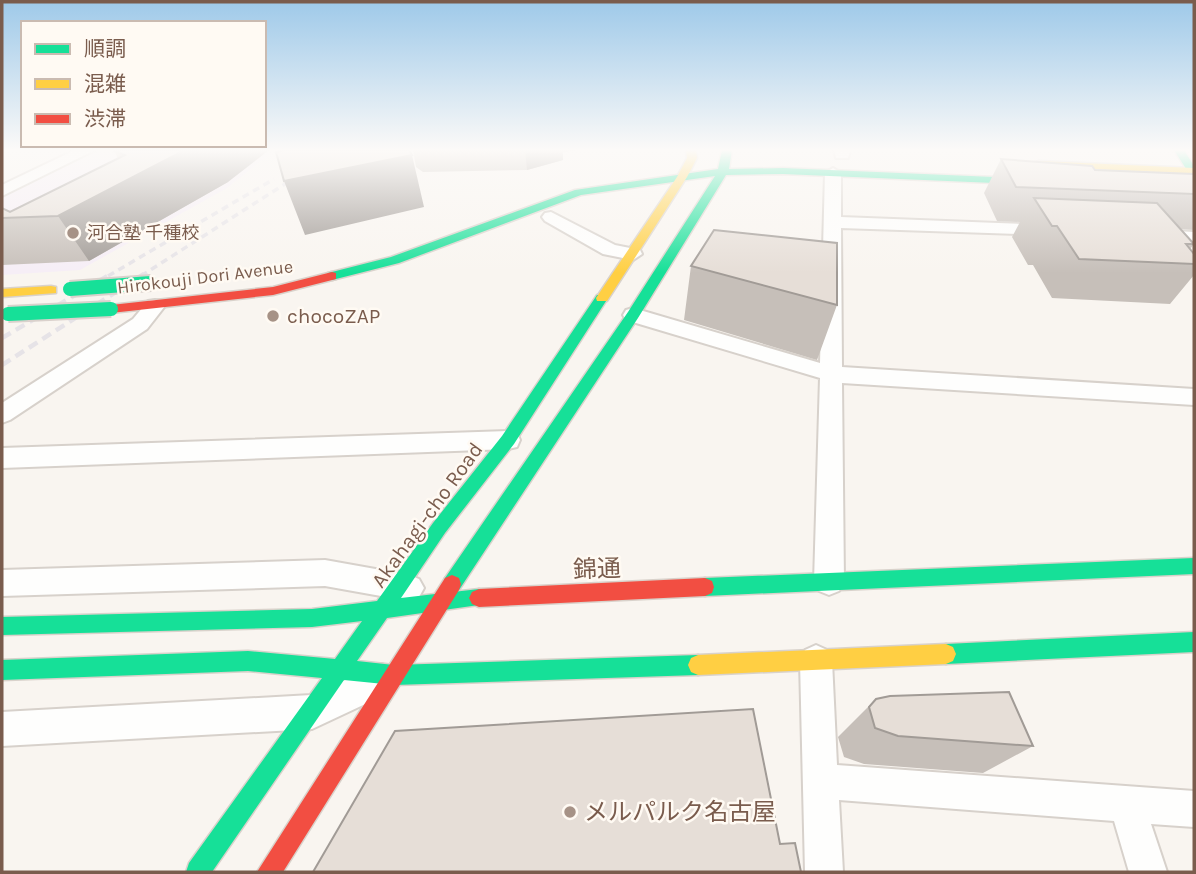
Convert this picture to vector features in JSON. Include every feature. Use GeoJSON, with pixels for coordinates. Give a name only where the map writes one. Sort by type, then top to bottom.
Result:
{"type":"FeatureCollection","features":[{"type":"Feature","properties":{"kind":"street","name":"Hirokouji Dori Avenue"},"geometry":{"type":"LineString","coordinates":[[5,314],[155,306],[273,291],[395,260],[587,191]]}},
{"type":"Feature","properties":{"kind":"street","name":"Akahagi-cho Road"},"geometry":{"type":"LineString","coordinates":[[198,872],[439,528],[508,440],[673,191]]}},
{"type":"Feature","properties":{"kind":"street"},"geometry":{"type":"LineString","coordinates":[[269,872],[440,602],[546,439],[633,316],[711,191]]}},
{"type":"Feature","properties":{"kind":"street"},"geometry":{"type":"LineString","coordinates":[[830,582],[832,222],[836,191]]}},
{"type":"Feature","properties":{"kind":"street"},"geometry":{"type":"LineString","coordinates":[[551,217],[610,250],[633,254]]}},
{"type":"Feature","properties":{"kind":"street"},"geometry":{"type":"LineString","coordinates":[[832,222],[1073,231]]}},
{"type":"Feature","properties":{"kind":"street"},"geometry":{"type":"LineString","coordinates":[[1140,234],[1194,237]]}},
{"type":"Feature","properties":{"kind":"street","name":"Hirokouji Dori Avenue"},"geometry":{"type":"LineString","coordinates":[[2,293],[170,281]]}},
{"type":"Feature","properties":{"kind":"street"},"geometry":{"type":"LineString","coordinates":[[2,414],[140,324],[155,306]]}},
{"type":"Feature","properties":{"kind":"street"},"geometry":{"type":"LineString","coordinates":[[633,316],[832,374],[1194,397]]}},
{"type":"Feature","properties":{"kind":"street"},"geometry":{"type":"LineString","coordinates":[[2,458],[508,440]]}},
{"type":"Feature","properties":{"kind":"street","name":"錦通"},"geometry":{"type":"LineString","coordinates":[[2,626],[312,618],[508,595],[1194,566]]}},
{"type":"Feature","properties":{"kind":"street"},"geometry":{"type":"LineString","coordinates":[[2,583],[325,573],[401,585],[440,602]]}},
{"type":"Feature","properties":{"kind":"street"},"geometry":{"type":"LineString","coordinates":[[2,670],[248,661],[394,675],[816,661],[1194,642]]}},
{"type":"Feature","properties":{"kind":"street"},"geometry":{"type":"LineString","coordinates":[[816,661],[824,872]]}},
{"type":"Feature","properties":{"kind":"street"},"geometry":{"type":"LineString","coordinates":[[2,729],[312,712],[394,675]]}},
{"type":"Feature","properties":{"kind":"street"},"geometry":{"type":"LineString","coordinates":[[821,781],[1194,808]]}},
{"type":"Feature","properties":{"kind":"street"},"geometry":{"type":"LineString","coordinates":[[1126,802],[1148,872]]}},
{"type":"Feature","properties":{"kind":"shaded area","name":"河合塾 千種校"},"geometry":{"type":"Polygon","coordinates":[[[15,191],[222,191],[80,270],[2,275],[2,197],[15,191]]]}},
{"type":"Feature","properties":{"kind":"building"},"geometry":{"type":"Polygon","coordinates":[[[53,191],[107,191],[58,216],[2,218],[2,208],[10,212],[53,191]]]}},
{"type":"Feature","properties":{"kind":"building"},"geometry":{"type":"Polygon","coordinates":[[[1112,191],[1194,191],[1194,194],[1112,191]]]}},
{"type":"Feature","properties":{"kind":"building"},"geometry":{"type":"Polygon","coordinates":[[[1034,198],[1157,203],[1194,244],[1186,244],[1194,254],[1194,264],[1079,259],[1057,226],[1052,226],[1034,198]]]}},
{"type":"Feature","properties":{"kind":"building"},"geometry":{"type":"Polygon","coordinates":[[[714,230],[837,243],[837,305],[691,266],[714,230]]]}},
{"type":"Feature","properties":{"kind":"building"},"geometry":{"type":"Polygon","coordinates":[[[1009,692],[1033,746],[898,736],[875,728],[869,707],[876,699],[890,696],[1009,692]]]}},
{"type":"Feature","properties":{"kind":"building","name":"メルパルク名古屋"},"geometry":{"type":"Polygon","coordinates":[[[753,709],[780,844],[795,843],[801,872],[313,872],[395,731],[753,709]]]}},
{"type":"Feature","properties":{"kind":"railway"},"geometry":{"type":"LineString","coordinates":[[108,276],[254,191]]}},
{"type":"Feature","properties":{"kind":"railway"},"geometry":{"type":"LineString","coordinates":[[141,276],[274,191]]}},
{"type":"Feature","properties":{"kind":"railway"},"geometry":{"type":"LineString","coordinates":[[2,338],[111,274]]}},
{"type":"Feature","properties":{"kind":"railway"},"geometry":{"type":"LineString","coordinates":[[2,365],[144,274]]}},
{"type":"Feature","properties":{"kind":"traffic: fast"},"geometry":{"type":"LineString","coordinates":[[332,276],[395,260],[587,191]]}},
{"type":"Feature","properties":{"kind":"traffic: fast"},"geometry":{"type":"LineString","coordinates":[[452,584],[633,315],[711,191]]}},
{"type":"Feature","properties":{"kind":"traffic: fast"},"geometry":{"type":"LineString","coordinates":[[70,289],[151,283]]}},
{"type":"Feature","properties":{"kind":"traffic: fast"},"geometry":{"type":"LineString","coordinates":[[198,872],[439,528],[508,440],[602,298]]}},
{"type":"Feature","properties":{"kind":"traffic: fast"},"geometry":{"type":"LineString","coordinates":[[8,314],[111,309]]}},
{"type":"Feature","properties":{"kind":"traffic: fast"},"geometry":{"type":"LineString","coordinates":[[705,587],[1194,566]]}},
{"type":"Feature","properties":{"kind":"traffic: fast"},"geometry":{"type":"LineString","coordinates":[[2,626],[312,618],[479,598]]}},
{"type":"Feature","properties":{"kind":"traffic: fast"},"geometry":{"type":"LineString","coordinates":[[946,654],[1194,642]]}},
{"type":"Feature","properties":{"kind":"traffic: fast"},"geometry":{"type":"LineString","coordinates":[[2,670],[248,661],[394,675],[698,665]]}},
{"type":"Feature","properties":{"kind":"traffic: slow"},"geometry":{"type":"LineString","coordinates":[[602,298],[673,191]]}},
{"type":"Feature","properties":{"kind":"traffic: slow"},"geometry":{"type":"LineString","coordinates":[[2,293],[51,290]]}},
{"type":"Feature","properties":{"kind":"traffic: slow"},"geometry":{"type":"LineString","coordinates":[[698,665],[946,654]]}},
{"type":"Feature","properties":{"kind":"traffic: jam"},"geometry":{"type":"LineString","coordinates":[[111,309],[273,291],[332,276]]}},
{"type":"Feature","properties":{"kind":"traffic: jam"},"geometry":{"type":"LineString","coordinates":[[269,872],[452,584]]}},
{"type":"Feature","properties":{"kind":"traffic: jam"},"geometry":{"type":"LineString","coordinates":[[479,598],[705,587]]}},
{"type":"Feature","properties":{"kind":"place","name":"河合塾 千種校"},"geometry":{"type":"Point","coordinates":[73,233]}},
{"type":"Feature","properties":{"kind":"place","name":"chocoZAP"},"geometry":{"type":"Point","coordinates":[273,316]}},
{"type":"Feature","properties":{"kind":"place","name":"メルパルク名古屋"},"geometry":{"type":"Point","coordinates":[570,812]}}]}
